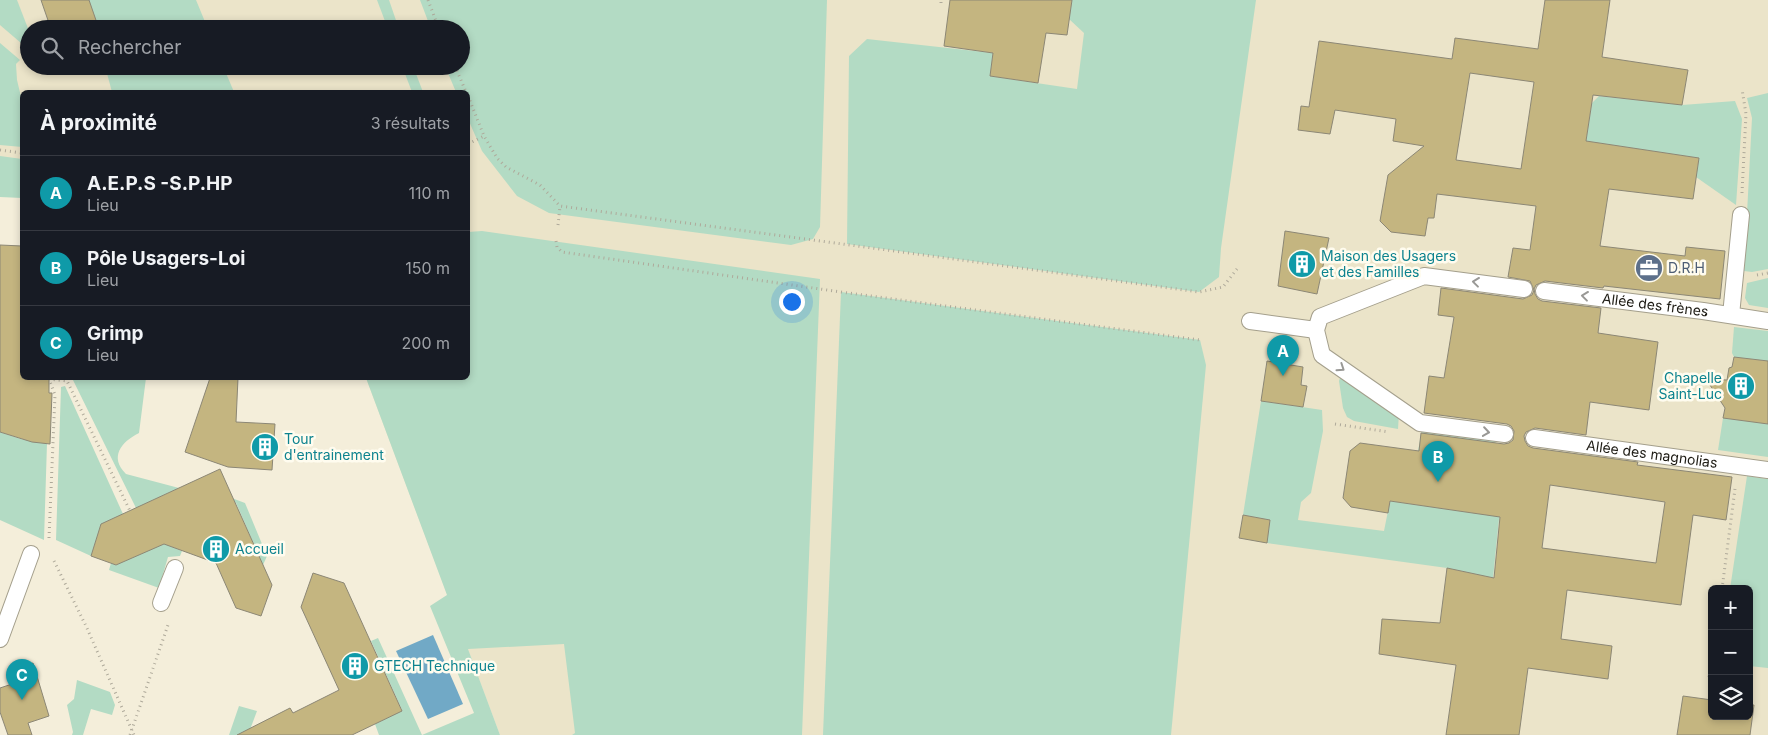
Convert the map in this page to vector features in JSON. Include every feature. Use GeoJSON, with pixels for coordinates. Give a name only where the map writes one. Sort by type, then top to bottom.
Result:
{"type":"FeatureCollection","features":[{"type":"Feature","properties":{"kind":"lane"},"geometry":{"type":"LineString","coordinates":[[1731,315],[1741,215]]}},
{"type":"Feature","properties":{"kind":"lane"},"geometry":{"type":"LineString","coordinates":[[1505,434],[1420,423],[1322,355],[1316,330],[1320,317],[1424,276],[1524,288]]}},
{"type":"Feature","properties":{"kind":"lane","name":"Allée des frènes"},"geometry":{"type":"LineString","coordinates":[[1544,291],[1768,321]]}},
{"type":"Feature","properties":{"kind":"lane"},"geometry":{"type":"LineString","coordinates":[[1250,321],[1316,330]]}},
{"type":"Feature","properties":{"kind":"lane","name":"Allée des magnolias"},"geometry":{"type":"LineString","coordinates":[[1534,438],[1768,470]]}},
{"type":"Feature","properties":{"kind":"lane"},"geometry":{"type":"LineString","coordinates":[[0,639],[31,554]]}},
{"type":"Feature","properties":{"kind":"lane"},"geometry":{"type":"LineString","coordinates":[[161,603],[175,568]]}},
{"type":"Feature","properties":{"kind":"path"},"geometry":{"type":"LineString","coordinates":[[428,0],[436,20]]}},
{"type":"Feature","properties":{"kind":"path"},"geometry":{"type":"LineString","coordinates":[[459,75],[465,90]]}},
{"type":"Feature","properties":{"kind":"path"},"geometry":{"type":"LineString","coordinates":[[1741,215],[1746,114],[1742,90]]}},
{"type":"Feature","properties":{"kind":"path"},"geometry":{"type":"LineString","coordinates":[[470,101],[484,136],[497,158],[506,167],[540,186],[560,206],[1199,292],[1223,286],[1237,270]]}},
{"type":"Feature","properties":{"kind":"path"},"geometry":{"type":"LineString","coordinates":[[470,143],[484,136]]}},
{"type":"Feature","properties":{"kind":"path"},"geometry":{"type":"LineString","coordinates":[[0,150],[20,153]]}},
{"type":"Feature","properties":{"kind":"path"},"geometry":{"type":"LineString","coordinates":[[558,225],[560,206]]}},
{"type":"Feature","properties":{"kind":"path"},"geometry":{"type":"LineString","coordinates":[[556,241],[557,247],[562,252],[841,292],[1200,340]]}},
{"type":"Feature","properties":{"kind":"path"},"geometry":{"type":"LineString","coordinates":[[48,544],[56,395],[49,380]]}},
{"type":"Feature","properties":{"kind":"path"},"geometry":{"type":"LineString","coordinates":[[67,380],[130,511]]}},
{"type":"Feature","properties":{"kind":"path"},"geometry":{"type":"LineString","coordinates":[[1335,424],[1414,435],[1416,420]]}},
{"type":"Feature","properties":{"kind":"path"},"geometry":{"type":"LineString","coordinates":[[1723,585],[1739,466]]}},
{"type":"Feature","properties":{"kind":"path"},"geometry":{"type":"LineString","coordinates":[[52,557],[134,735]]}},
{"type":"Feature","properties":{"kind":"path"},"geometry":{"type":"LineString","coordinates":[[130,735],[170,621]]}},
{"type":"Feature","properties":{"kind":"shaded area"},"geometry":{"type":"Polygon","coordinates":[[[0,0],[1768,0],[1768,735],[500,735],[367,380],[470,380],[470,90],[20,90],[20,183],[0,181],[0,0]]]}},
{"type":"Feature","properties":{"kind":"green space"},"geometry":{"type":"Polygon","coordinates":[[[0,0],[17,0],[25,20],[20,20],[20,42],[0,25],[0,0]]]}},
{"type":"Feature","properties":{"kind":"green space"},"geometry":{"type":"Polygon","coordinates":[[[82,0],[196,0],[204,20],[96,20],[91,6],[82,0]]]}},
{"type":"Feature","properties":{"kind":"green space"},"geometry":{"type":"Polygon","coordinates":[[[377,0],[389,0],[396,20],[385,20],[377,0]]]}},
{"type":"Feature","properties":{"kind":"green space"},"geometry":{"type":"Polygon","coordinates":[[[420,0],[827,0],[820,227],[813,239],[791,245],[549,213],[517,196],[482,151],[470,124],[470,90],[455,90],[449,75],[470,75],[470,20],[428,20],[420,0]]]}},
{"type":"Feature","properties":{"kind":"green space"},"geometry":{"type":"Polygon","coordinates":[[[1072,0],[1256,0],[1221,248],[1219,277],[1199,292],[847,244],[849,56],[867,39],[993,53],[990,76],[1077,89],[1084,33],[1069,19],[1072,0]]]}},
{"type":"Feature","properties":{"kind":"green space"},"geometry":{"type":"Polygon","coordinates":[[[0,43],[20,60],[16,64],[20,93],[20,147],[0,145],[0,43]]]}},
{"type":"Feature","properties":{"kind":"green space"},"geometry":{"type":"Polygon","coordinates":[[[107,75],[227,75],[233,90],[111,90],[107,75]]]}},
{"type":"Feature","properties":{"kind":"green space"},"geometry":{"type":"Polygon","coordinates":[[[405,75],[416,75],[422,90],[411,90],[405,75]]]}},
{"type":"Feature","properties":{"kind":"green space"},"geometry":{"type":"Polygon","coordinates":[[[1768,93],[1768,269],[1752,272],[1744,271],[1752,118],[1747,98],[1768,93]]]}},
{"type":"Feature","properties":{"kind":"green space"},"geometry":{"type":"Polygon","coordinates":[[[1599,96],[1682,105],[1735,101],[1742,119],[1736,205],[1696,177],[1699,158],[1586,141],[1592,103],[1599,96]]]}},
{"type":"Feature","properties":{"kind":"green space"},"geometry":{"type":"Polygon","coordinates":[[[0,156],[20,159],[20,198],[0,197],[0,156]]]}},
{"type":"Feature","properties":{"kind":"green space"},"geometry":{"type":"Polygon","coordinates":[[[482,231],[820,279],[802,735],[572,735],[575,733],[564,644],[468,649],[500,735],[422,735],[474,713],[430,606],[447,595],[367,380],[470,380],[470,232],[482,231]]]}},
{"type":"Feature","properties":{"kind":"green space"},"geometry":{"type":"Polygon","coordinates":[[[1768,278],[1768,308],[1749,305],[1745,298],[1747,283],[1768,278]]]}},
{"type":"Feature","properties":{"kind":"green space"},"geometry":{"type":"Polygon","coordinates":[[[841,292],[1200,340],[1206,365],[1171,735],[823,735],[841,292]]]}},
{"type":"Feature","properties":{"kind":"green space"},"geometry":{"type":"Polygon","coordinates":[[[1734,327],[1768,331],[1768,361],[1734,357],[1732,353],[1734,327]]]}},
{"type":"Feature","properties":{"kind":"green space"},"geometry":{"type":"Polygon","coordinates":[[[1341,375],[1399,413],[1398,429],[1354,421],[1347,417],[1343,408],[1339,381],[1341,375]]]}},
{"type":"Feature","properties":{"kind":"green space"},"geometry":{"type":"Polygon","coordinates":[[[73,380],[146,380],[139,433],[122,445],[119,451],[118,462],[126,474],[179,488],[136,508],[73,380]]]}},
{"type":"Feature","properties":{"kind":"green space"},"geometry":{"type":"Polygon","coordinates":[[[65,386],[123,514],[101,525],[91,556],[56,540],[61,387],[65,386]]]}},
{"type":"Feature","properties":{"kind":"green space"},"geometry":{"type":"Polygon","coordinates":[[[1261,401],[1322,410],[1323,431],[1311,493],[1301,502],[1298,520],[1384,531],[1390,501],[1473,513],[1480,462],[1418,451],[1422,429],[1494,438],[1504,470],[1493,578],[1447,568],[1267,543],[1270,520],[1243,515],[1261,401]]]}},
{"type":"Feature","properties":{"kind":"green space"},"geometry":{"type":"Polygon","coordinates":[[[1723,418],[1768,424],[1768,457],[1718,450],[1723,418]]]}},
{"type":"Feature","properties":{"kind":"green space"},"geometry":{"type":"Polygon","coordinates":[[[0,432],[21,439],[47,443],[44,540],[0,520],[0,432]]]}},
{"type":"Feature","properties":{"kind":"green space"},"geometry":{"type":"Polygon","coordinates":[[[1747,476],[1768,479],[1768,668],[1753,666],[1753,585],[1731,585],[1747,476]]]}},
{"type":"Feature","properties":{"kind":"green space"},"geometry":{"type":"Polygon","coordinates":[[[213,491],[245,503],[267,556],[263,565],[236,503],[212,494],[213,491]]]}},
{"type":"Feature","properties":{"kind":"green space"},"geometry":{"type":"Polygon","coordinates":[[[167,542],[170,546],[182,551],[180,556],[168,557],[159,588],[109,570],[111,563],[116,565],[167,542]]]}},
{"type":"Feature","properties":{"kind":"green space"},"geometry":{"type":"Polygon","coordinates":[[[378,638],[422,735],[379,735],[375,724],[402,710],[371,641],[378,638]]]}},
{"type":"Feature","properties":{"kind":"green space"},"geometry":{"type":"Polygon","coordinates":[[[77,680],[110,692],[115,705],[112,715],[91,709],[83,735],[72,735],[67,705],[74,699],[77,680]]]}},
{"type":"Feature","properties":{"kind":"green space"},"geometry":{"type":"Polygon","coordinates":[[[239,706],[257,711],[248,735],[229,735],[239,706]]]}},
{"type":"Feature","properties":{"kind":"water"},"geometry":{"type":"Polygon","coordinates":[[[433,635],[463,704],[428,719],[396,651],[433,635]]]}},
{"type":"Feature","properties":{"kind":"building"},"geometry":{"type":"Polygon","coordinates":[[[41,0],[89,0],[96,20],[48,20],[41,0]]]}},
{"type":"Feature","properties":{"kind":"building"},"geometry":{"type":"Polygon","coordinates":[[[950,0],[1072,0],[1067,35],[1046,33],[1038,83],[990,76],[993,53],[944,46],[950,0]]]}},
{"type":"Feature","properties":{"kind":"building"},"geometry":{"type":"Polygon","coordinates":[[[1545,0],[1610,0],[1602,57],[1688,70],[1682,105],[1593,95],[1586,141],[1699,158],[1693,199],[1609,189],[1600,246],[1685,256],[1686,247],[1725,251],[1720,299],[1545,281],[1536,285],[1534,289],[1535,294],[1542,301],[1601,308],[1598,333],[1658,342],[1649,410],[1590,402],[1586,435],[1535,428],[1526,432],[1524,436],[1525,441],[1528,446],[1533,448],[1638,462],[1637,465],[1732,477],[1726,520],[1693,515],[1681,605],[1567,590],[1561,639],[1612,646],[1608,679],[1528,668],[1519,735],[1446,735],[1456,665],[1379,654],[1382,619],[1440,623],[1447,568],[1494,578],[1500,517],[1390,501],[1388,513],[1351,507],[1343,498],[1350,451],[1360,443],[1419,451],[1421,433],[1504,444],[1513,440],[1514,431],[1507,424],[1424,413],[1429,376],[1444,378],[1454,317],[1438,315],[1441,288],[1523,299],[1532,295],[1534,290],[1530,281],[1508,277],[1513,248],[1530,250],[1536,206],[1437,194],[1434,218],[1428,218],[1425,236],[1391,232],[1380,221],[1388,175],[1424,146],[1393,141],[1396,119],[1335,110],[1330,134],[1298,130],[1301,106],[1309,107],[1319,41],[1452,59],[1455,38],[1538,49],[1545,0]],[[1470,73],[1456,160],[1521,169],[1534,82],[1470,73]],[[1550,485],[1542,548],[1656,563],[1665,502],[1550,485]]]}},
{"type":"Feature","properties":{"kind":"building","name":"Maison des Usagers et des Familles"},"geometry":{"type":"Polygon","coordinates":[[[1285,231],[1329,238],[1317,294],[1278,286],[1285,231]]]}},
{"type":"Feature","properties":{"kind":"building"},"geometry":{"type":"Polygon","coordinates":[[[0,245],[20,246],[20,380],[49,380],[49,393],[52,393],[50,444],[32,442],[0,432],[0,245]]]}},
{"type":"Feature","properties":{"kind":"building","name":"Chapelle Saint-Luc"},"geometry":{"type":"Polygon","coordinates":[[[1734,357],[1768,361],[1768,424],[1723,418],[1725,408],[1706,379],[1727,380],[1729,368],[1732,367],[1734,357]]]}},
{"type":"Feature","properties":{"kind":"building"},"geometry":{"type":"Polygon","coordinates":[[[1267,361],[1303,367],[1301,385],[1307,386],[1303,407],[1261,401],[1267,361]]]}},
{"type":"Feature","properties":{"kind":"building"},"geometry":{"type":"Polygon","coordinates":[[[209,380],[238,380],[236,422],[275,424],[272,470],[228,467],[185,452],[209,380]]]}},
{"type":"Feature","properties":{"kind":"building","name":"Accueil"},"geometry":{"type":"Polygon","coordinates":[[[220,469],[272,585],[261,616],[236,608],[216,563],[164,544],[116,565],[91,556],[101,524],[220,469]]]}},
{"type":"Feature","properties":{"kind":"building"},"geometry":{"type":"Polygon","coordinates":[[[1243,515],[1270,520],[1267,543],[1239,538],[1243,515]]]}},
{"type":"Feature","properties":{"kind":"building","name":"GTECH Technique"},"geometry":{"type":"Polygon","coordinates":[[[313,573],[344,583],[402,711],[352,735],[237,735],[290,708],[293,713],[339,690],[301,607],[313,573]]]}},
{"type":"Feature","properties":{"kind":"building"},"geometry":{"type":"Polygon","coordinates":[[[33,663],[49,716],[28,723],[32,735],[8,735],[0,712],[0,688],[15,683],[10,670],[33,663]]]}},
{"type":"Feature","properties":{"kind":"building"},"geometry":{"type":"Polygon","coordinates":[[[1683,696],[1708,699],[1708,720],[1752,720],[1750,735],[1677,735],[1683,696]]]}},
{"type":"Feature","properties":{"kind":"place","name":"Maison des Usagers et des Familles"},"geometry":{"type":"Point","coordinates":[1302,264]}},
{"type":"Feature","properties":{"kind":"place","name":"D.R.H"},"geometry":{"type":"Point","coordinates":[1649,268]}},
{"type":"Feature","properties":{"kind":"place","name":"A.E.P.S -S.P.HP"},"geometry":{"type":"Point","coordinates":[1283,376]}},
{"type":"Feature","properties":{"kind":"place","name":"Chapelle Saint-Luc"},"geometry":{"type":"Point","coordinates":[1741,386]}},
{"type":"Feature","properties":{"kind":"place","name":"Tour d'entrainement"},"geometry":{"type":"Point","coordinates":[265,447]}},
{"type":"Feature","properties":{"kind":"place","name":"Pôle Usagers-Loi"},"geometry":{"type":"Point","coordinates":[1438,482]}},
{"type":"Feature","properties":{"kind":"place","name":"Accueil"},"geometry":{"type":"Point","coordinates":[216,549]}},
{"type":"Feature","properties":{"kind":"place","name":"GTECH Technique"},"geometry":{"type":"Point","coordinates":[355,666]}},
{"type":"Feature","properties":{"kind":"place","name":"Grimp"},"geometry":{"type":"Point","coordinates":[22,700]}}]}
